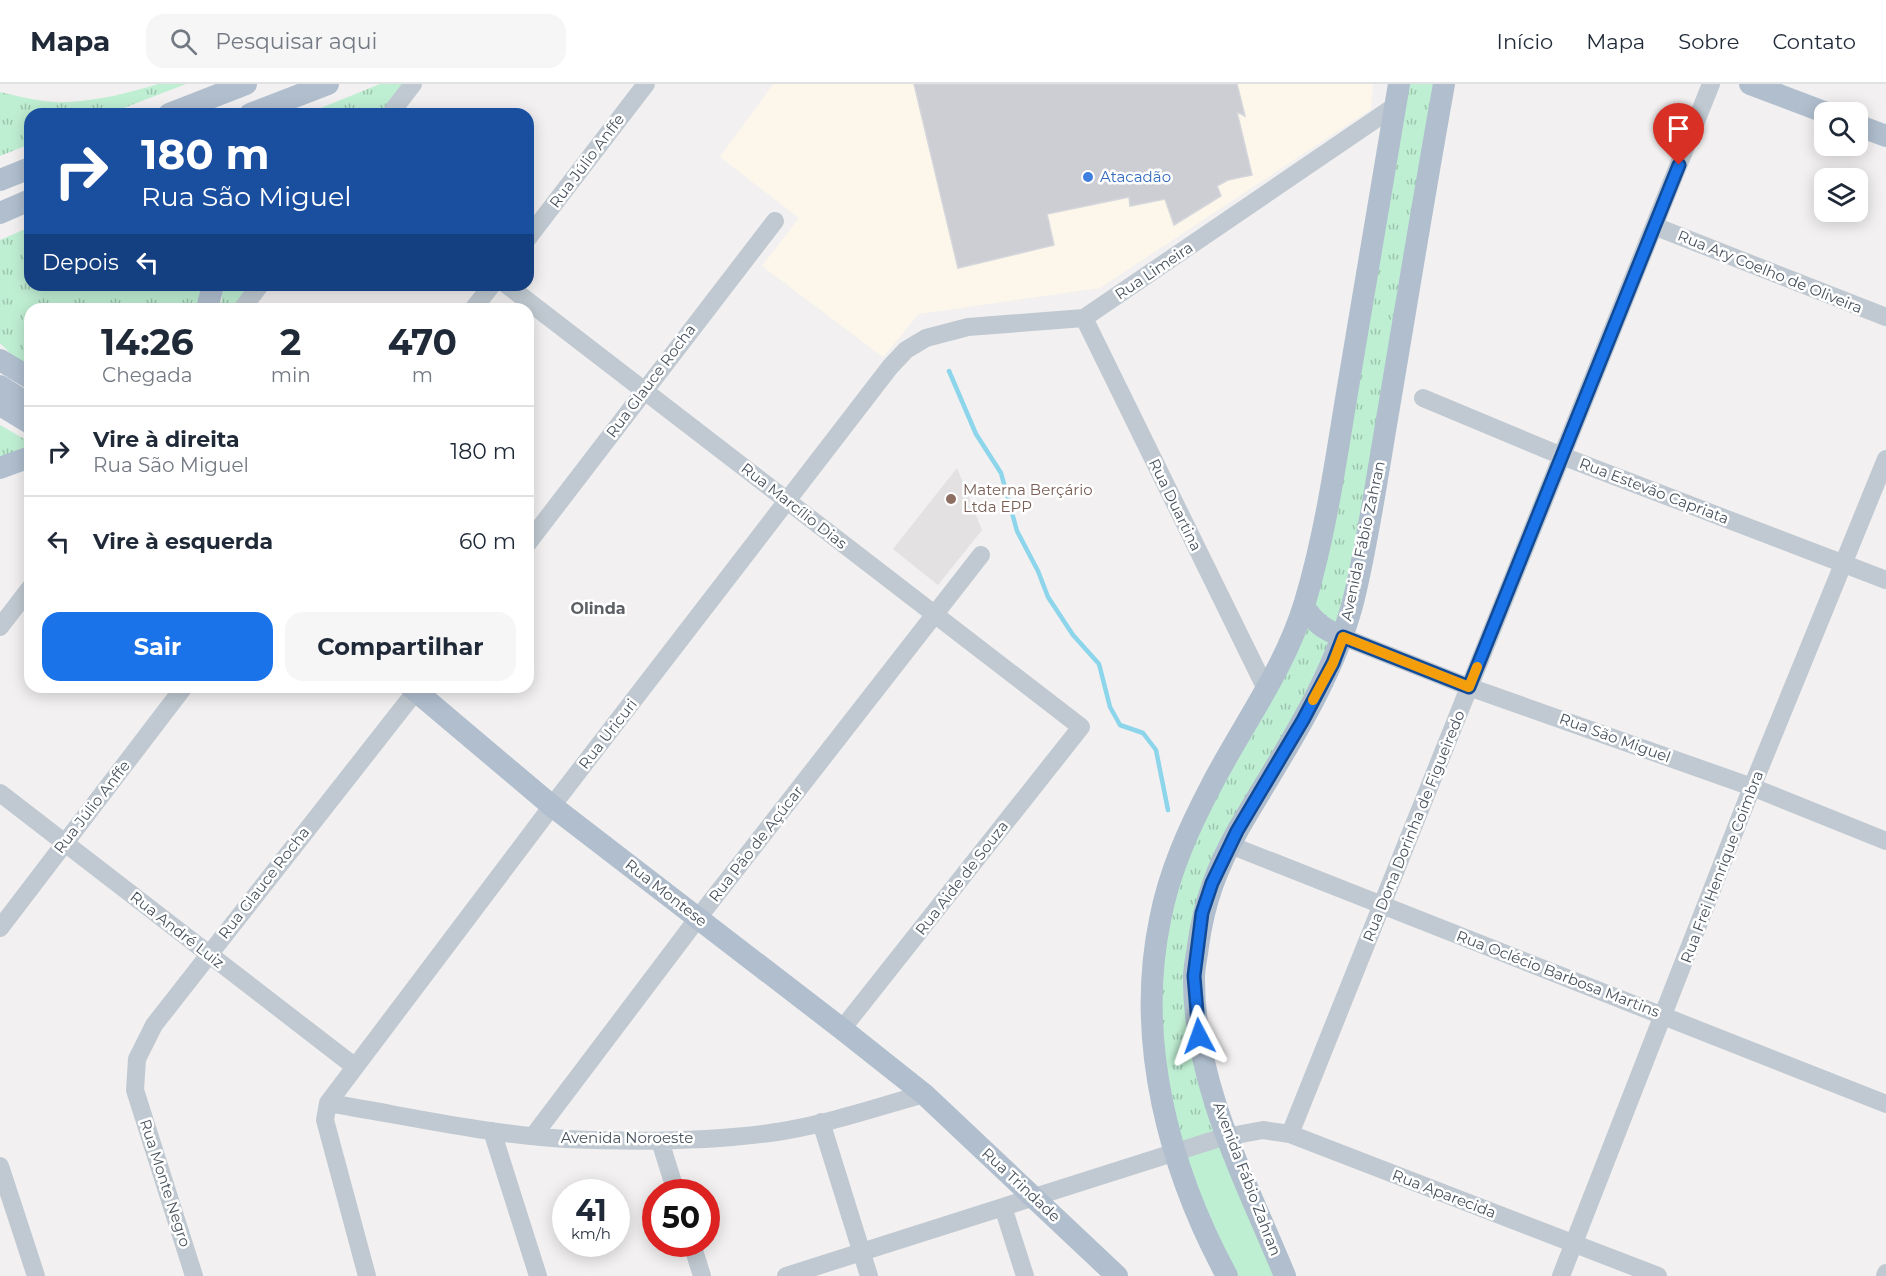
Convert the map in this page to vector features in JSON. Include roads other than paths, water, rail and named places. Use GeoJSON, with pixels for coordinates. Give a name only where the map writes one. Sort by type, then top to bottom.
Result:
{"type":"FeatureCollection","features":[{"type":"Feature","properties":{"kind":"main road"},"geometry":{"type":"LineString","coordinates":[[184,108],[246,84]]}},
{"type":"Feature","properties":{"kind":"main road"},"geometry":{"type":"LineString","coordinates":[[266,108],[328,84]]}},
{"type":"Feature","properties":{"kind":"main road"},"geometry":{"type":"LineString","coordinates":[[1227,1276],[1200,1223],[1174,1153],[1159,1088],[1152,1002],[1154,954],[1160,917],[1181,848],[1213,782],[1280,668],[1304,606],[1332,483],[1399,84]]}},
{"type":"Feature","properties":{"kind":"main road","name":"Avenida Fábio Zahran"},"geometry":{"type":"LineString","coordinates":[[1285,1276],[1227,1136],[1199,1036],[1194,976],[1202,913],[1212,883],[1230,845],[1303,720],[1333,663],[1343,637],[1354,596],[1378,470],[1444,84]]}},
{"type":"Feature","properties":{"kind":"main road"},"geometry":{"type":"LineString","coordinates":[[1750,84],[1814,108]]}},
{"type":"Feature","properties":{"kind":"main road"},"geometry":{"type":"LineString","coordinates":[[1868,129],[1886,136]]}},
{"type":"Feature","properties":{"kind":"main road"},"geometry":{"type":"LineString","coordinates":[[0,180],[24,170]]}},
{"type":"Feature","properties":{"kind":"main road"},"geometry":{"type":"LineString","coordinates":[[0,213],[24,203]]}},
{"type":"Feature","properties":{"kind":"main road"},"geometry":{"type":"LineString","coordinates":[[0,360],[24,374]]}},
{"type":"Feature","properties":{"kind":"main road"},"geometry":{"type":"LineString","coordinates":[[0,386],[24,401]]}},
{"type":"Feature","properties":{"kind":"main road"},"geometry":{"type":"LineString","coordinates":[[0,405],[24,419]]}},
{"type":"Feature","properties":{"kind":"main road"},"geometry":{"type":"LineString","coordinates":[[0,468],[24,459]]}},
{"type":"Feature","properties":{"kind":"main road"},"geometry":{"type":"LineString","coordinates":[[1304,606],[1320,627],[1343,637]]}},
{"type":"Feature","properties":{"kind":"main road","name":"Rua Montese"},"geometry":{"type":"LineString","coordinates":[[421,693],[552,806],[924,1094]]}},
{"type":"Feature","properties":{"kind":"main road","name":"Rua Trindade"},"geometry":{"type":"LineString","coordinates":[[924,1094],[1117,1276]]}},
{"type":"Feature","properties":{"kind":"street"},"geometry":{"type":"LineString","coordinates":[[395,108],[413,84]]}},
{"type":"Feature","properties":{"kind":"street","name":"Rua Júlio Anffe"},"geometry":{"type":"LineString","coordinates":[[534,230],[646,84]]}},
{"type":"Feature","properties":{"kind":"street","name":"Rua Dona Dorinha de Figueiredo"},"geometry":{"type":"LineString","coordinates":[[1290,1134],[1712,84]]}},
{"type":"Feature","properties":{"kind":"street","name":"Rua Limeira"},"geometry":{"type":"LineString","coordinates":[[890,367],[906,351],[926,338],[968,327],[1084,318],[1395,106]]}},
{"type":"Feature","properties":{"kind":"street","name":"Rua Glauce Rocha"},"geometry":{"type":"LineString","coordinates":[[534,535],[775,221]]}},
{"type":"Feature","properties":{"kind":"street","name":"Rua Ary Coelho de Oliveira"},"geometry":{"type":"LineString","coordinates":[[1654,226],[1886,317]]}},
{"type":"Feature","properties":{"kind":"street"},"geometry":{"type":"LineString","coordinates":[[478,303],[487,291]]}},
{"type":"Feature","properties":{"kind":"street","name":"Rua Marcílio Dias"},"geometry":{"type":"LineString","coordinates":[[515,291],[530,303]]}},
{"type":"Feature","properties":{"kind":"street","name":"Rua Marcílio Dias"},"geometry":{"type":"LineString","coordinates":[[534,306],[1081,727]]}},
{"type":"Feature","properties":{"kind":"street","name":"Rua Duartina"},"geometry":{"type":"LineString","coordinates":[[1084,318],[1267,691]]}},
{"type":"Feature","properties":{"kind":"street","name":"Rua Uricuri"},"geometry":{"type":"LineString","coordinates":[[328,1102],[552,806],[890,367]]}},
{"type":"Feature","properties":{"kind":"street","name":"Rua Estevão Capriata"},"geometry":{"type":"LineString","coordinates":[[1423,398],[1562,456],[1886,580]]}},
{"type":"Feature","properties":{"kind":"street","name":"Rua Frei Henrique Coimbra"},"geometry":{"type":"LineString","coordinates":[[1561,1276],[1752,787],[1886,459]]}},
{"type":"Feature","properties":{"kind":"street","name":"Rua Pão de Açúcar"},"geometry":{"type":"LineString","coordinates":[[534,1135],[698,918],[981,555]]}},
{"type":"Feature","properties":{"kind":"street"},"geometry":{"type":"LineString","coordinates":[[0,627],[24,596]]}},
{"type":"Feature","properties":{"kind":"street","name":"Rua São Miguel"},"geometry":{"type":"LineString","coordinates":[[1343,637],[1469,687],[1752,787],[1886,841]]}},
{"type":"Feature","properties":{"kind":"street","name":"Rua Júlio Anffe"},"geometry":{"type":"LineString","coordinates":[[0,928],[179,693]]}},
{"type":"Feature","properties":{"kind":"street","name":"Rua Glauce Rocha"},"geometry":{"type":"LineString","coordinates":[[135,1090],[137,1059],[153,1024],[411,693]]}},
{"type":"Feature","properties":{"kind":"street","name":"Rua Aide de Souza"},"geometry":{"type":"LineString","coordinates":[[842,1029],[1081,727]]}},
{"type":"Feature","properties":{"kind":"street","name":"Rua André Luiz"},"geometry":{"type":"LineString","coordinates":[[0,793],[354,1066]]}},
{"type":"Feature","properties":{"kind":"street","name":"Rua Oclécio Barbosa Martins"},"geometry":{"type":"LineString","coordinates":[[1230,845],[1886,1104]]}},
{"type":"Feature","properties":{"kind":"street","name":"Rua Monte Negro"},"geometry":{"type":"LineString","coordinates":[[135,1090],[194,1276]]}},
{"type":"Feature","properties":{"kind":"street","name":"Avenida Noroeste"},"geometry":{"type":"LineString","coordinates":[[328,1102],[492,1131],[564,1138],[660,1141],[763,1134],[821,1122],[924,1094]]}},
{"type":"Feature","properties":{"kind":"street"},"geometry":{"type":"LineString","coordinates":[[328,1102],[325,1120],[367,1276]]}},
{"type":"Feature","properties":{"kind":"street"},"geometry":{"type":"LineString","coordinates":[[821,1122],[868,1276]]}},
{"type":"Feature","properties":{"kind":"street","name":"Rua Aparecida"},"geometry":{"type":"LineString","coordinates":[[786,1276],[1227,1136],[1263,1130],[1290,1134],[1658,1276]]}},
{"type":"Feature","properties":{"kind":"street"},"geometry":{"type":"LineString","coordinates":[[492,1131],[538,1276]]}},
{"type":"Feature","properties":{"kind":"street"},"geometry":{"type":"LineString","coordinates":[[660,1141],[672,1179]]}},
{"type":"Feature","properties":{"kind":"street"},"geometry":{"type":"LineString","coordinates":[[0,1166],[36,1276]]}},
{"type":"Feature","properties":{"kind":"street"},"geometry":{"type":"LineString","coordinates":[[1003,1207],[1025,1276]]}},
{"type":"Feature","properties":{"kind":"street"},"geometry":{"type":"LineString","coordinates":[[696,1257],[702,1276]]}},
{"type":"Feature","properties":{"kind":"waterway"},"geometry":{"type":"LineString","coordinates":[[949,371],[976,434],[1001,473],[1017,531],[1038,571],[1048,597],[1073,635],[1099,664],[1110,707],[1120,725],[1143,733],[1156,750],[1168,810]]}},
{"type":"Feature","properties":{"kind":"place","name":"Atacadão"},"geometry":{"type":"Point","coordinates":[1088,177]}},
{"type":"Feature","properties":{"kind":"place","name":"Materna Berçário Ltda EPP"},"geometry":{"type":"Point","coordinates":[951,499]}},
{"type":"Feature","properties":{"kind":"district","name":"Olinda"},"geometry":{"type":"Point","coordinates":[598,608]}}]}
